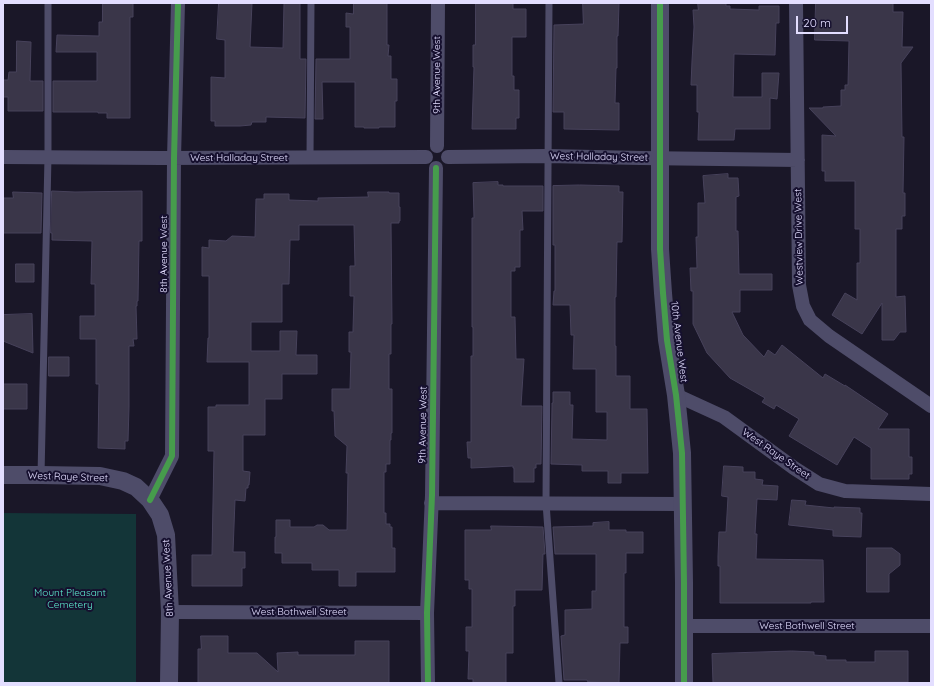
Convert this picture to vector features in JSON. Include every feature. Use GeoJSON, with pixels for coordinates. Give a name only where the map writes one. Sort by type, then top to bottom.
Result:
{"type":"FeatureCollection","features":[{"type":"Feature","properties":{"kind":"street","name":"8th Avenue West"},"geometry":{"type":"LineString","coordinates":[[168,683],[170,612],[166,535],[160,515],[150,500],[172,456],[174,158],[178,3]]}},
{"type":"Feature","properties":{"kind":"street","name":"9th Avenue West"},"geometry":{"type":"LineString","coordinates":[[437,146],[438,3]]}},
{"type":"Feature","properties":{"kind":"street","name":"10th Avenue West"},"geometry":{"type":"LineString","coordinates":[[660,3],[660,249],[667,340],[676,395],[682,452],[684,683]]}},
{"type":"Feature","properties":{"kind":"street","name":"Westview Drive West"},"geometry":{"type":"LineString","coordinates":[[796,3],[799,285],[803,306],[810,320],[829,336],[931,406]]}},
{"type":"Feature","properties":{"kind":"street"},"geometry":{"type":"LineString","coordinates":[[437,146],[445,149],[448,157],[445,165],[436,168],[428,164],[426,157],[429,150],[437,146]]}},
{"type":"Feature","properties":{"kind":"street","name":"West Halladay Street"},"geometry":{"type":"LineString","coordinates":[[448,157],[548,156],[798,160]]}},
{"type":"Feature","properties":{"kind":"street","name":"West Halladay Street"},"geometry":{"type":"LineString","coordinates":[[3,157],[426,157]]}},
{"type":"Feature","properties":{"kind":"street","name":"9th Avenue West"},"geometry":{"type":"LineString","coordinates":[[428,683],[427,613],[431,503],[436,168]]}},
{"type":"Feature","properties":{"kind":"street","name":"West Raye Street"},"geometry":{"type":"LineString","coordinates":[[676,395],[724,417],[794,468],[819,484],[845,491],[931,494]]}},
{"type":"Feature","properties":{"kind":"street","name":"West Raye Street"},"geometry":{"type":"LineString","coordinates":[[3,475],[100,476],[123,481],[136,488],[150,500]]}},
{"type":"Feature","properties":{"kind":"street"},"geometry":{"type":"LineString","coordinates":[[431,503],[682,504]]}},
{"type":"Feature","properties":{"kind":"street","name":"West Bothwell Street"},"geometry":{"type":"LineString","coordinates":[[170,612],[427,613]]}},
{"type":"Feature","properties":{"kind":"street","name":"West Bothwell Street"},"geometry":{"type":"LineString","coordinates":[[684,626],[931,626]]}},
{"type":"Feature","properties":{"kind":"lane"},"geometry":{"type":"LineString","coordinates":[[40,475],[48,157],[48,3]]}},
{"type":"Feature","properties":{"kind":"lane"},"geometry":{"type":"LineString","coordinates":[[310,158],[311,3]]}},
{"type":"Feature","properties":{"kind":"lane"},"geometry":{"type":"LineString","coordinates":[[549,3],[546,503],[558,683]]}},
{"type":"Feature","properties":{"kind":"green space","name":"Mount Pleasant Cemetery"},"geometry":{"type":"Polygon","coordinates":[[[3,513],[136,514],[136,683],[3,683],[3,513]]]}},
{"type":"Feature","properties":{"kind":"building"},"geometry":{"type":"Polygon","coordinates":[[[103,3],[133,3],[133,17],[130,17],[130,118],[107,118],[107,113],[98,112],[53,112],[53,81],[97,81],[97,52],[56,52],[57,35],[99,36],[99,22],[102,22],[103,3]]]}},
{"type":"Feature","properties":{"kind":"building"},"geometry":{"type":"Polygon","coordinates":[[[219,3],[252,3],[250,47],[283,48],[284,3],[300,3],[300,59],[306,59],[305,118],[266,117],[266,122],[252,122],[251,125],[240,126],[215,126],[215,121],[211,121],[211,77],[225,78],[225,40],[217,39],[219,3]]]}},
{"type":"Feature","properties":{"kind":"building"},"geometry":{"type":"Polygon","coordinates":[[[354,3],[387,3],[387,45],[389,45],[388,56],[391,56],[391,79],[397,79],[395,127],[355,127],[355,82],[322,82],[323,119],[315,119],[316,59],[350,59],[350,27],[346,27],[346,13],[353,14],[354,3]]]}},
{"type":"Feature","properties":{"kind":"building"},"geometry":{"type":"Polygon","coordinates":[[[476,3],[513,3],[513,9],[526,9],[526,37],[512,37],[512,76],[514,76],[514,90],[519,90],[519,118],[516,118],[516,129],[472,129],[474,67],[473,45],[475,45],[476,3]]]}},
{"type":"Feature","properties":{"kind":"building"},"geometry":{"type":"Polygon","coordinates":[[[583,3],[619,3],[615,103],[619,103],[619,130],[564,129],[564,112],[553,112],[554,25],[583,24],[583,3]]]}},
{"type":"Feature","properties":{"kind":"building"},"geometry":{"type":"Polygon","coordinates":[[[698,3],[726,3],[726,6],[730,6],[730,9],[759,10],[759,6],[779,6],[779,23],[776,23],[775,55],[734,54],[733,97],[762,97],[762,73],[779,73],[777,99],[770,98],[770,129],[735,129],[734,140],[698,140],[699,112],[697,112],[697,85],[691,85],[694,27],[693,10],[698,10],[698,3]]]}},
{"type":"Feature","properties":{"kind":"building"},"geometry":{"type":"Polygon","coordinates":[[[816,3],[893,3],[893,12],[903,12],[902,47],[913,47],[901,63],[902,137],[904,137],[903,193],[905,193],[905,216],[902,216],[902,229],[896,229],[896,297],[905,296],[906,332],[900,332],[894,340],[882,340],[882,303],[862,334],[832,315],[845,293],[857,300],[857,263],[860,263],[860,229],[855,229],[855,181],[825,181],[825,171],[822,171],[822,135],[836,136],[809,108],[841,106],[841,90],[845,90],[845,85],[848,85],[849,41],[815,40],[816,3]]]}},
{"type":"Feature","properties":{"kind":"building"},"geometry":{"type":"Polygon","coordinates":[[[17,41],[31,42],[30,81],[43,81],[43,111],[8,111],[8,97],[3,97],[3,80],[8,80],[9,72],[16,72],[17,41]]]}},
{"type":"Feature","properties":{"kind":"building"},"geometry":{"type":"Polygon","coordinates":[[[728,174],[728,178],[738,178],[739,196],[736,197],[736,231],[738,231],[739,274],[772,274],[772,290],[740,290],[740,312],[732,312],[743,335],[764,357],[768,350],[775,355],[782,345],[823,378],[825,374],[845,385],[888,414],[878,429],[909,429],[909,457],[912,457],[912,474],[909,474],[909,479],[871,479],[871,448],[854,437],[837,465],[789,436],[799,419],[776,405],[774,409],[762,402],[765,398],[730,378],[707,353],[693,324],[693,291],[691,291],[690,268],[697,268],[696,237],[698,237],[698,203],[705,203],[703,176],[728,174]]]}},
{"type":"Feature","properties":{"kind":"building"},"geometry":{"type":"Polygon","coordinates":[[[498,182],[498,185],[503,186],[543,186],[543,211],[522,211],[523,230],[520,230],[520,267],[515,267],[515,271],[511,271],[511,317],[515,317],[516,359],[524,359],[521,406],[542,406],[541,464],[536,464],[536,468],[534,468],[534,482],[514,482],[513,466],[471,468],[471,458],[468,458],[467,442],[471,442],[471,356],[473,356],[473,183],[498,182]]]}},
{"type":"Feature","properties":{"kind":"building"},"geometry":{"type":"Polygon","coordinates":[[[553,186],[619,186],[619,192],[623,192],[622,242],[617,242],[615,297],[616,376],[630,376],[630,409],[647,409],[648,473],[621,473],[621,483],[608,483],[608,471],[582,471],[582,465],[551,464],[553,392],[570,392],[570,405],[573,405],[572,439],[607,440],[607,412],[596,412],[596,369],[573,369],[574,335],[571,335],[570,305],[553,305],[555,291],[555,245],[553,245],[553,186]]]}},
{"type":"Feature","properties":{"kind":"building"},"geometry":{"type":"Polygon","coordinates":[[[52,191],[142,191],[142,241],[139,241],[138,301],[136,306],[137,339],[133,339],[134,346],[129,346],[128,441],[125,441],[125,449],[98,448],[99,384],[96,384],[96,339],[80,339],[80,316],[95,316],[95,284],[91,284],[92,241],[52,240],[52,191]]]}},
{"type":"Feature","properties":{"kind":"building"},"geometry":{"type":"Polygon","coordinates":[[[13,192],[42,193],[41,233],[3,233],[3,198],[13,198],[13,192]]]}},
{"type":"Feature","properties":{"kind":"building"},"geometry":{"type":"Polygon","coordinates":[[[368,192],[399,193],[400,207],[399,223],[391,223],[392,324],[391,354],[389,354],[389,389],[392,389],[392,433],[390,440],[390,464],[386,464],[386,472],[384,472],[384,513],[386,513],[386,524],[390,524],[390,527],[392,527],[392,548],[395,548],[395,572],[356,572],[356,586],[339,586],[339,570],[312,570],[312,563],[282,563],[282,553],[275,553],[276,520],[290,520],[290,527],[314,527],[317,525],[323,525],[329,530],[347,530],[347,446],[335,436],[334,411],[332,411],[332,389],[350,389],[351,352],[349,352],[349,332],[353,332],[354,296],[350,296],[350,266],[355,266],[354,225],[299,225],[299,240],[290,240],[289,284],[282,284],[282,322],[251,322],[251,351],[280,351],[280,331],[297,331],[296,355],[317,355],[317,374],[282,374],[282,399],[265,399],[265,435],[243,435],[243,471],[250,472],[249,485],[248,488],[246,488],[245,501],[235,500],[233,552],[245,552],[245,568],[242,568],[242,586],[192,586],[192,555],[212,555],[214,451],[208,451],[208,407],[216,407],[216,405],[249,405],[249,362],[207,362],[209,338],[209,276],[202,276],[202,247],[209,248],[209,240],[226,241],[232,236],[255,237],[256,199],[264,199],[264,194],[289,194],[289,200],[318,201],[318,198],[368,197],[368,192]]]}},
{"type":"Feature","properties":{"kind":"building"},"geometry":{"type":"Polygon","coordinates":[[[16,264],[34,264],[34,282],[16,282],[16,264]]]}},
{"type":"Feature","properties":{"kind":"building"},"geometry":{"type":"Polygon","coordinates":[[[32,314],[33,353],[3,341],[3,315],[32,314]]]}},
{"type":"Feature","properties":{"kind":"building"},"geometry":{"type":"Polygon","coordinates":[[[49,357],[69,357],[69,376],[49,376],[49,357]]]}},
{"type":"Feature","properties":{"kind":"building"},"geometry":{"type":"Polygon","coordinates":[[[3,384],[27,384],[27,409],[3,409],[3,384]]]}},
{"type":"Feature","properties":{"kind":"building"},"geometry":{"type":"Polygon","coordinates":[[[724,466],[743,467],[743,472],[755,472],[755,479],[763,480],[762,485],[778,486],[777,500],[757,499],[755,534],[757,534],[756,559],[823,560],[824,602],[720,603],[720,566],[718,566],[719,532],[726,532],[728,497],[722,496],[724,466]]]}},
{"type":"Feature","properties":{"kind":"building"},"geometry":{"type":"Polygon","coordinates":[[[792,500],[806,501],[805,505],[834,508],[860,508],[860,513],[862,513],[861,537],[833,536],[833,530],[789,525],[792,500]]]}},
{"type":"Feature","properties":{"kind":"building"},"geometry":{"type":"Polygon","coordinates":[[[609,522],[609,530],[643,532],[643,553],[626,553],[626,573],[624,573],[624,627],[628,627],[628,643],[620,643],[619,683],[588,682],[587,680],[564,680],[561,636],[565,635],[565,610],[592,609],[592,591],[596,591],[596,554],[555,554],[553,527],[593,526],[593,523],[609,522]]]}},
{"type":"Feature","properties":{"kind":"building"},"geometry":{"type":"Polygon","coordinates":[[[491,526],[543,527],[545,554],[543,554],[542,590],[515,590],[515,606],[513,606],[513,653],[506,653],[506,683],[473,683],[473,679],[468,679],[469,651],[466,651],[466,627],[472,627],[472,589],[469,589],[469,580],[465,580],[465,530],[491,530],[491,526]]]}},
{"type":"Feature","properties":{"kind":"building"},"geometry":{"type":"Polygon","coordinates":[[[867,548],[892,548],[900,554],[900,565],[889,574],[889,592],[867,592],[867,548]]]}},
{"type":"Feature","properties":{"kind":"building"},"geometry":{"type":"Polygon","coordinates":[[[201,636],[228,636],[228,653],[257,653],[278,672],[277,653],[298,652],[298,655],[355,655],[355,641],[389,641],[389,683],[198,683],[198,649],[201,649],[201,636]]]}},
{"type":"Feature","properties":{"kind":"building"},"geometry":{"type":"Polygon","coordinates":[[[792,651],[814,652],[814,655],[826,656],[826,660],[875,662],[875,651],[908,651],[908,682],[713,683],[712,654],[792,651]]]}},
{"type":"Feature","properties":{"kind":"cycle path"},"geometry":{"type":"LineString","coordinates":[[150,500],[172,456],[174,158],[178,3]]}},
{"type":"Feature","properties":{"kind":"cycle path"},"geometry":{"type":"LineString","coordinates":[[660,3],[660,249],[667,340],[676,395],[682,453],[684,683]]}},
{"type":"Feature","properties":{"kind":"cycle path"},"geometry":{"type":"LineString","coordinates":[[428,683],[427,613],[432,495],[436,168]]}}]}
